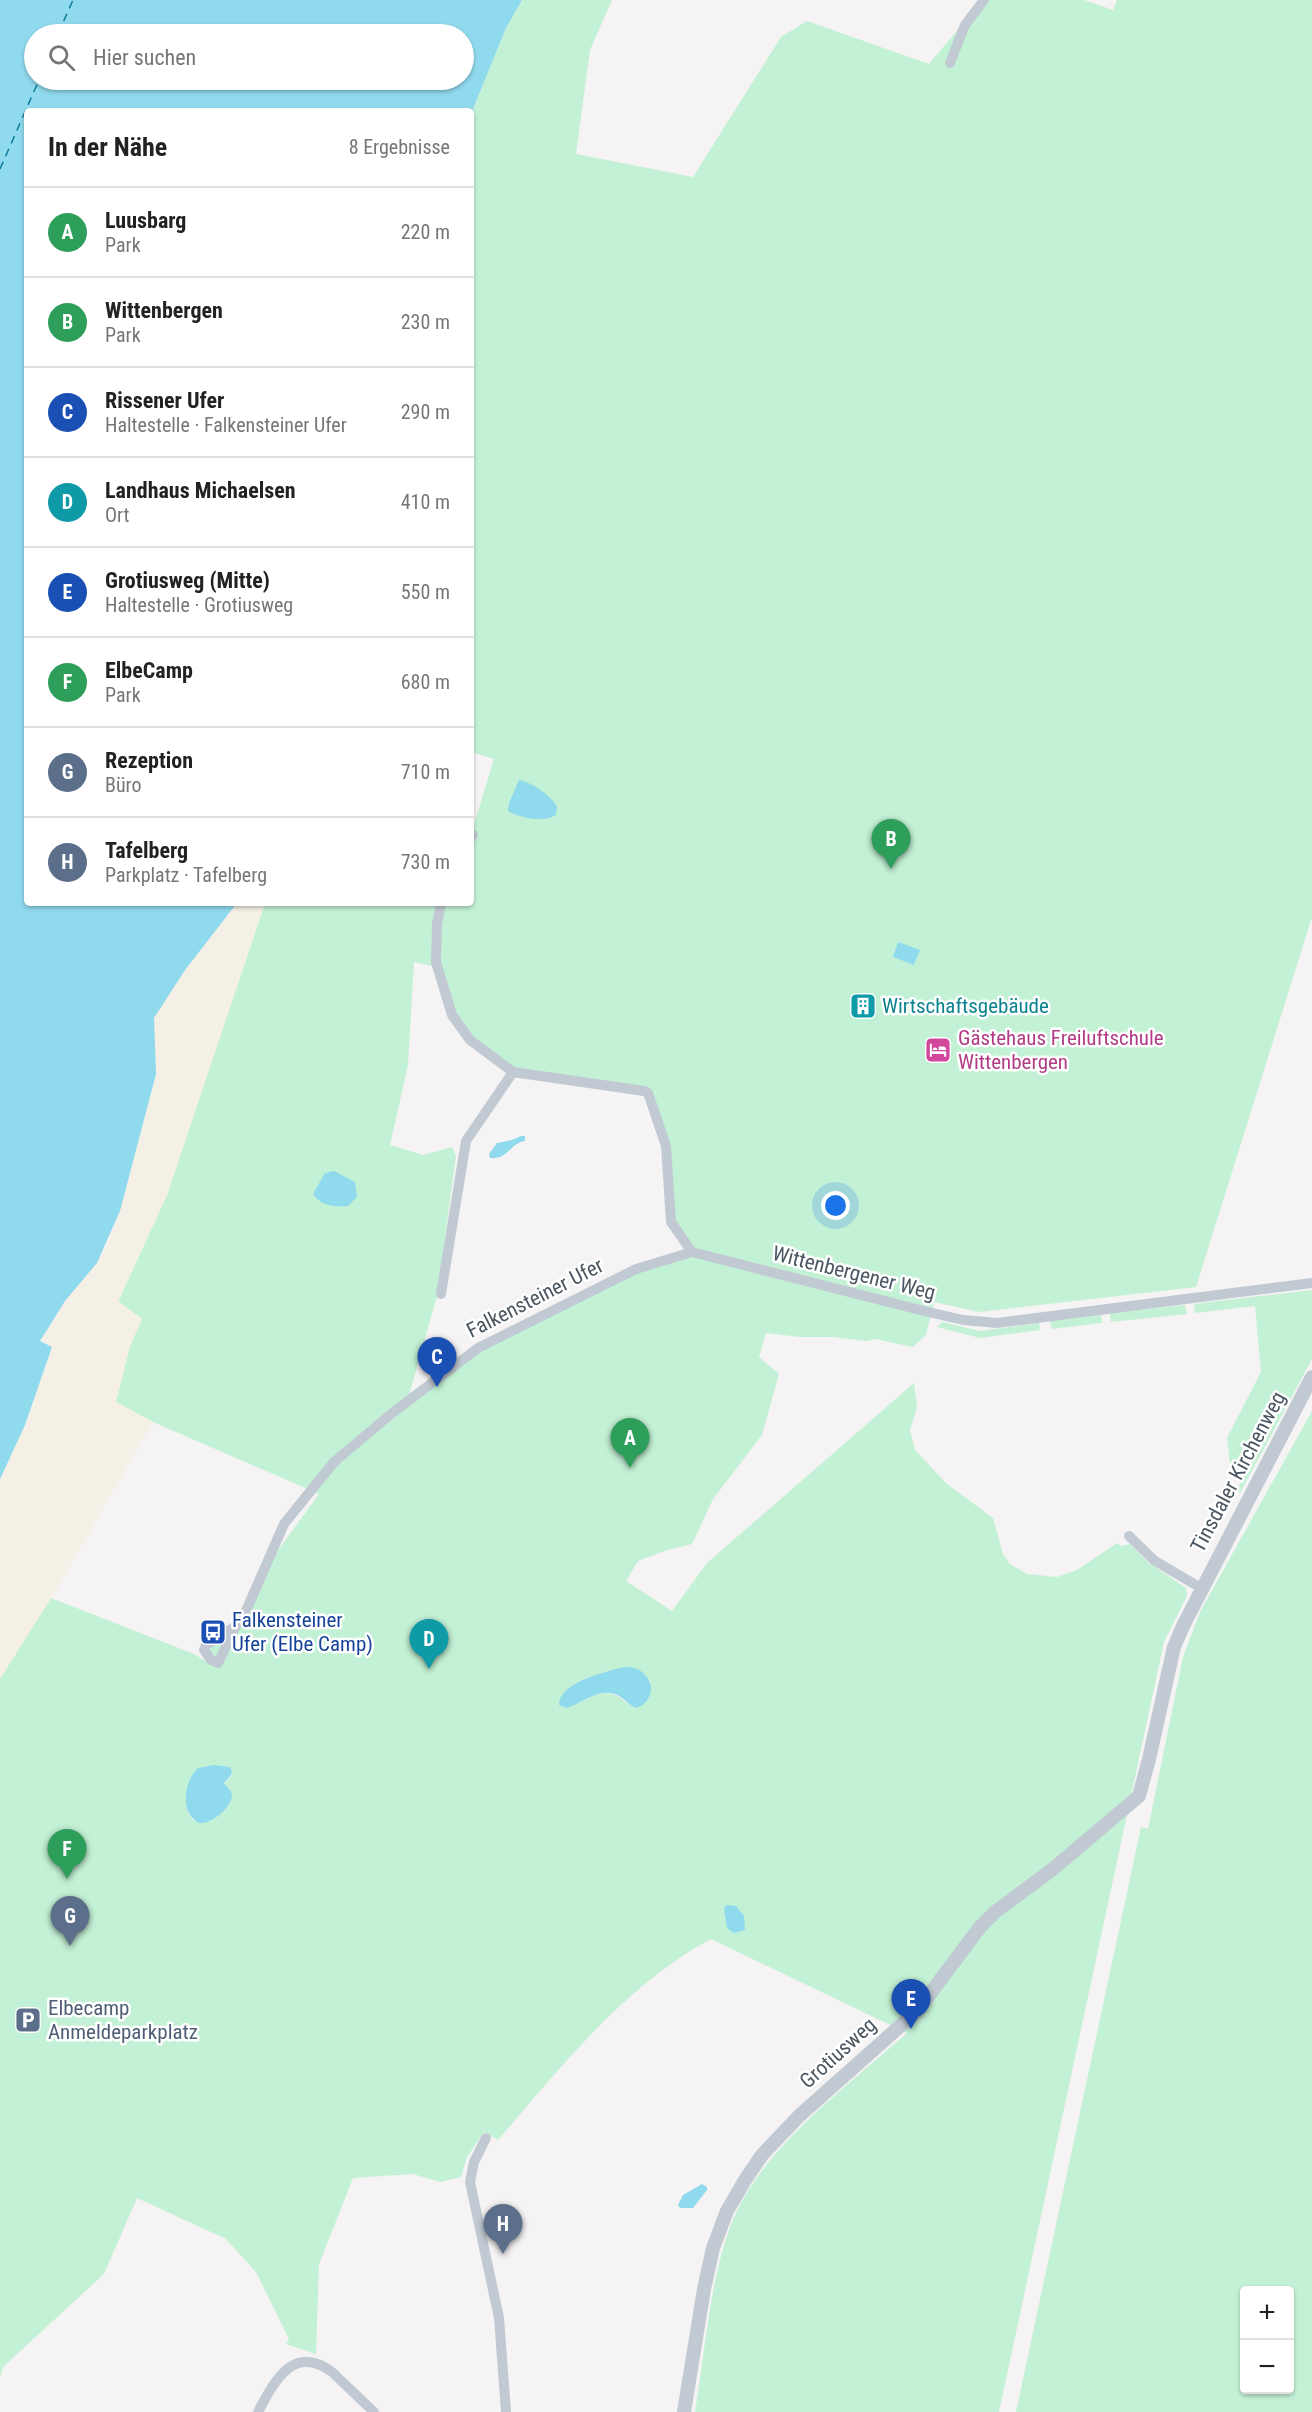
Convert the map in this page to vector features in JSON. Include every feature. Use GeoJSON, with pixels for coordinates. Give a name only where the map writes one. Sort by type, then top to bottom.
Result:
{"type":"FeatureCollection","features":[{"type":"Feature","properties":{"kind":"street"},"geometry":{"type":"LineString","coordinates":[[950,63],[965,25],[984,0]]}},
{"type":"Feature","properties":{"kind":"street"},"geometry":{"type":"LineString","coordinates":[[441,906],[436,935],[436,962],[448,1005],[470,1040],[513,1072],[648,1093],[666,1146],[671,1222],[692,1252]]}},
{"type":"Feature","properties":{"kind":"street"},"geometry":{"type":"LineString","coordinates":[[441,1294],[466,1141],[513,1072]]}},
{"type":"Feature","properties":{"kind":"street","name":"Wittenbergener Weg"},"geometry":{"type":"LineString","coordinates":[[692,1252],[924,1311],[963,1320],[997,1323],[1312,1283]]}},
{"type":"Feature","properties":{"kind":"street","name":"Falkensteiner Ufer"},"geometry":{"type":"LineString","coordinates":[[236,1626],[262,1578],[284,1524],[330,1467],[391,1414],[478,1348],[636,1269],[692,1252]]}},
{"type":"Feature","properties":{"kind":"street","name":"Tinsdaler Kirchenweg"},"geometry":{"type":"LineString","coordinates":[[1139,1796],[1174,1647],[1201,1588],[1312,1377]]}},
{"type":"Feature","properties":{"kind":"street","name":"Tinsdaler Kirchenweg"},"geometry":{"type":"LineString","coordinates":[[1129,1536],[1155,1561],[1201,1588]]}},
{"type":"Feature","properties":{"kind":"street","name":"Grotiusweg"},"geometry":{"type":"LineString","coordinates":[[684,2412],[713,2248],[728,2211],[758,2162],[799,2116],[917,2011],[980,1927],[994,1912],[1053,1869],[1139,1796]]}},
{"type":"Feature","properties":{"kind":"street"},"geometry":{"type":"LineString","coordinates":[[486,2138],[474,2162],[470,2182],[499,2318],[506,2412]]}},
{"type":"Feature","properties":{"kind":"street"},"geometry":{"type":"LineString","coordinates":[[258,2412],[277,2378],[298,2363],[308,2362],[325,2366],[374,2412]]}},
{"type":"Feature","properties":{"kind":"green space"},"geometry":{"type":"Polygon","coordinates":[[[522,0],[612,0],[590,50],[576,154],[693,177],[781,37],[807,21],[929,64],[983,0],[1084,0],[1113,10],[1117,0],[1312,0],[1312,917],[1196,1287],[979,1312],[934,1302],[926,1335],[913,1347],[875,1339],[866,1341],[766,1333],[759,1357],[779,1374],[762,1435],[713,1499],[692,1544],[638,1561],[626,1581],[672,1611],[707,1563],[914,1383],[917,1407],[910,1430],[915,1450],[947,1484],[993,1518],[1003,1554],[1010,1564],[1027,1574],[1057,1577],[1077,1570],[1117,1543],[1121,1546],[1130,1544],[1149,1563],[1186,1588],[1187,1596],[1164,1642],[999,2412],[695,2412],[715,2283],[728,2233],[737,2211],[751,2186],[790,2138],[837,2093],[907,2033],[711,1939],[679,1958],[622,2004],[571,2056],[498,2140],[484,2132],[467,2157],[461,2177],[440,2182],[413,2174],[353,2178],[319,2264],[316,2354],[286,2344],[289,2339],[256,2272],[226,2239],[137,2198],[104,2274],[3,2367],[0,2378],[0,1634],[44,1597],[194,1654],[209,1663],[214,1655],[208,1650],[225,1637],[276,1553],[319,1494],[153,1422],[116,1402],[130,1346],[142,1319],[118,1302],[167,1195],[264,906],[474,906],[474,824],[494,759],[474,753],[473,108],[506,28],[522,0]],[[414,962],[408,1065],[390,1145],[423,1155],[452,1147],[456,1156],[437,1296],[406,1406],[472,1353],[635,1272],[694,1254],[673,1222],[669,1146],[647,1089],[510,1068],[474,1041],[451,1007],[440,968],[414,962]],[[634,1668],[610,1670],[577,1684],[562,1695],[567,1708],[605,1693],[619,1697],[626,1703],[650,1681],[634,1668]],[[213,1765],[198,1768],[190,1780],[186,1802],[194,1821],[224,1807],[232,1797],[230,1789],[224,1783],[232,1775],[213,1765]]]}},
{"type":"Feature","properties":{"kind":"green space"},"geometry":{"type":"Polygon","coordinates":[[[1312,1290],[1312,1359],[1240,1493],[1236,1491],[1242,1481],[1231,1473],[1227,1438],[1261,1372],[1255,1306],[1195,1313],[1194,1304],[1312,1290]]]}},
{"type":"Feature","properties":{"kind":"green space"},"geometry":{"type":"Polygon","coordinates":[[[1185,1305],[1187,1314],[1111,1322],[1110,1313],[1185,1305]]]}},
{"type":"Feature","properties":{"kind":"green space"},"geometry":{"type":"Polygon","coordinates":[[[1101,1315],[1102,1323],[1052,1329],[1050,1321],[1101,1315]]]}},
{"type":"Feature","properties":{"kind":"green space"},"geometry":{"type":"Polygon","coordinates":[[[942,1322],[980,1331],[1039,1323],[1040,1330],[980,1338],[937,1327],[942,1322]]]}},
{"type":"Feature","properties":{"kind":"green space"},"geometry":{"type":"Polygon","coordinates":[[[1312,1411],[1312,2412],[1016,2412],[1141,1827],[1148,1829],[1183,1657],[1200,1612],[1312,1411]]]}},
{"type":"Feature","properties":{"kind":"sand"},"geometry":{"type":"Polygon","coordinates":[[[164,906],[264,906],[167,1195],[118,1301],[142,1319],[130,1346],[116,1402],[153,1422],[55,1592],[0,1679],[0,1479],[25,1425],[52,1348],[40,1342],[65,1301],[97,1263],[120,1211],[156,1074],[91,1000],[164,906]]]}},
{"type":"Feature","properties":{"kind":"water"},"geometry":{"type":"Polygon","coordinates":[[[0,0],[522,0],[506,28],[473,108],[24,108],[24,906],[235,906],[185,970],[154,1018],[156,1074],[120,1211],[97,1263],[65,1301],[40,1341],[52,1347],[25,1425],[0,1479],[0,0]]]}},
{"type":"Feature","properties":{"kind":"water"},"geometry":{"type":"Polygon","coordinates":[[[519,780],[535,786],[549,797],[557,806],[556,815],[545,819],[532,819],[508,811],[519,780]]]}},
{"type":"Feature","properties":{"kind":"water"},"geometry":{"type":"Polygon","coordinates":[[[898,942],[920,950],[914,965],[893,957],[898,942]]]}},
{"type":"Feature","properties":{"kind":"water"},"geometry":{"type":"Polygon","coordinates":[[[525,1136],[525,1141],[520,1142],[501,1156],[490,1158],[489,1154],[497,1143],[525,1136]]]}},
{"type":"Feature","properties":{"kind":"water"},"geometry":{"type":"Polygon","coordinates":[[[334,1171],[355,1182],[357,1197],[348,1206],[328,1205],[313,1194],[325,1173],[334,1171]]]}},
{"type":"Feature","properties":{"kind":"water"},"geometry":{"type":"Polygon","coordinates":[[[625,1667],[641,1671],[650,1682],[649,1696],[645,1703],[637,1708],[620,1696],[611,1693],[598,1694],[567,1708],[559,1705],[561,1697],[575,1684],[625,1667]]]}},
{"type":"Feature","properties":{"kind":"water"},"geometry":{"type":"Polygon","coordinates":[[[213,1765],[230,1767],[231,1774],[224,1783],[231,1792],[231,1800],[225,1810],[215,1818],[199,1823],[188,1812],[187,1788],[198,1768],[213,1765]]]}},
{"type":"Feature","properties":{"kind":"water"},"geometry":{"type":"Polygon","coordinates":[[[726,1905],[736,1906],[744,1916],[745,1930],[734,1933],[727,1928],[724,1909],[726,1905]]]}},
{"type":"Feature","properties":{"kind":"water"},"geometry":{"type":"Polygon","coordinates":[[[702,2184],[707,2187],[707,2190],[693,2208],[680,2208],[678,2205],[683,2195],[702,2184]]]}},
{"type":"Feature","properties":{"kind":"ferry route"},"geometry":{"type":"LineString","coordinates":[[62,24],[73,0]]}},
{"type":"Feature","properties":{"kind":"ferry route"},"geometry":{"type":"LineString","coordinates":[[27,108],[35,90]]}},
{"type":"Feature","properties":{"kind":"ferry route"},"geometry":{"type":"LineString","coordinates":[[0,169],[24,114]]}},
{"type":"Feature","properties":{"kind":"place","name":"Wittenbergen"},"geometry":{"type":"Point","coordinates":[891,869]}},
{"type":"Feature","properties":{"kind":"place","name":"Wirtschaftsgebäude"},"geometry":{"type":"Point","coordinates":[863,1006]}},
{"type":"Feature","properties":{"kind":"place","name":"Gästehaus Freiluftschule Wittenbergen"},"geometry":{"type":"Point","coordinates":[938,1050]}},
{"type":"Feature","properties":{"kind":"place","name":"Rissener Ufer"},"geometry":{"type":"Point","coordinates":[437,1387]}},
{"type":"Feature","properties":{"kind":"place","name":"Luusbarg"},"geometry":{"type":"Point","coordinates":[630,1468]}},
{"type":"Feature","properties":{"kind":"place","name":"Falkensteiner Ufer (Elbe Camp)"},"geometry":{"type":"Point","coordinates":[213,1632]}},
{"type":"Feature","properties":{"kind":"place","name":"Landhaus Michaelsen"},"geometry":{"type":"Point","coordinates":[429,1669]}},
{"type":"Feature","properties":{"kind":"place","name":"ElbeCamp"},"geometry":{"type":"Point","coordinates":[67,1879]}},
{"type":"Feature","properties":{"kind":"place","name":"Rezeption"},"geometry":{"type":"Point","coordinates":[70,1946]}},
{"type":"Feature","properties":{"kind":"place","name":"Elbecamp Anmeldeparkplatz"},"geometry":{"type":"Point","coordinates":[28,2020]}},
{"type":"Feature","properties":{"kind":"place","name":"Grotiusweg (Mitte)"},"geometry":{"type":"Point","coordinates":[911,2029]}},
{"type":"Feature","properties":{"kind":"place","name":"Tafelberg"},"geometry":{"type":"Point","coordinates":[503,2254]}}]}
